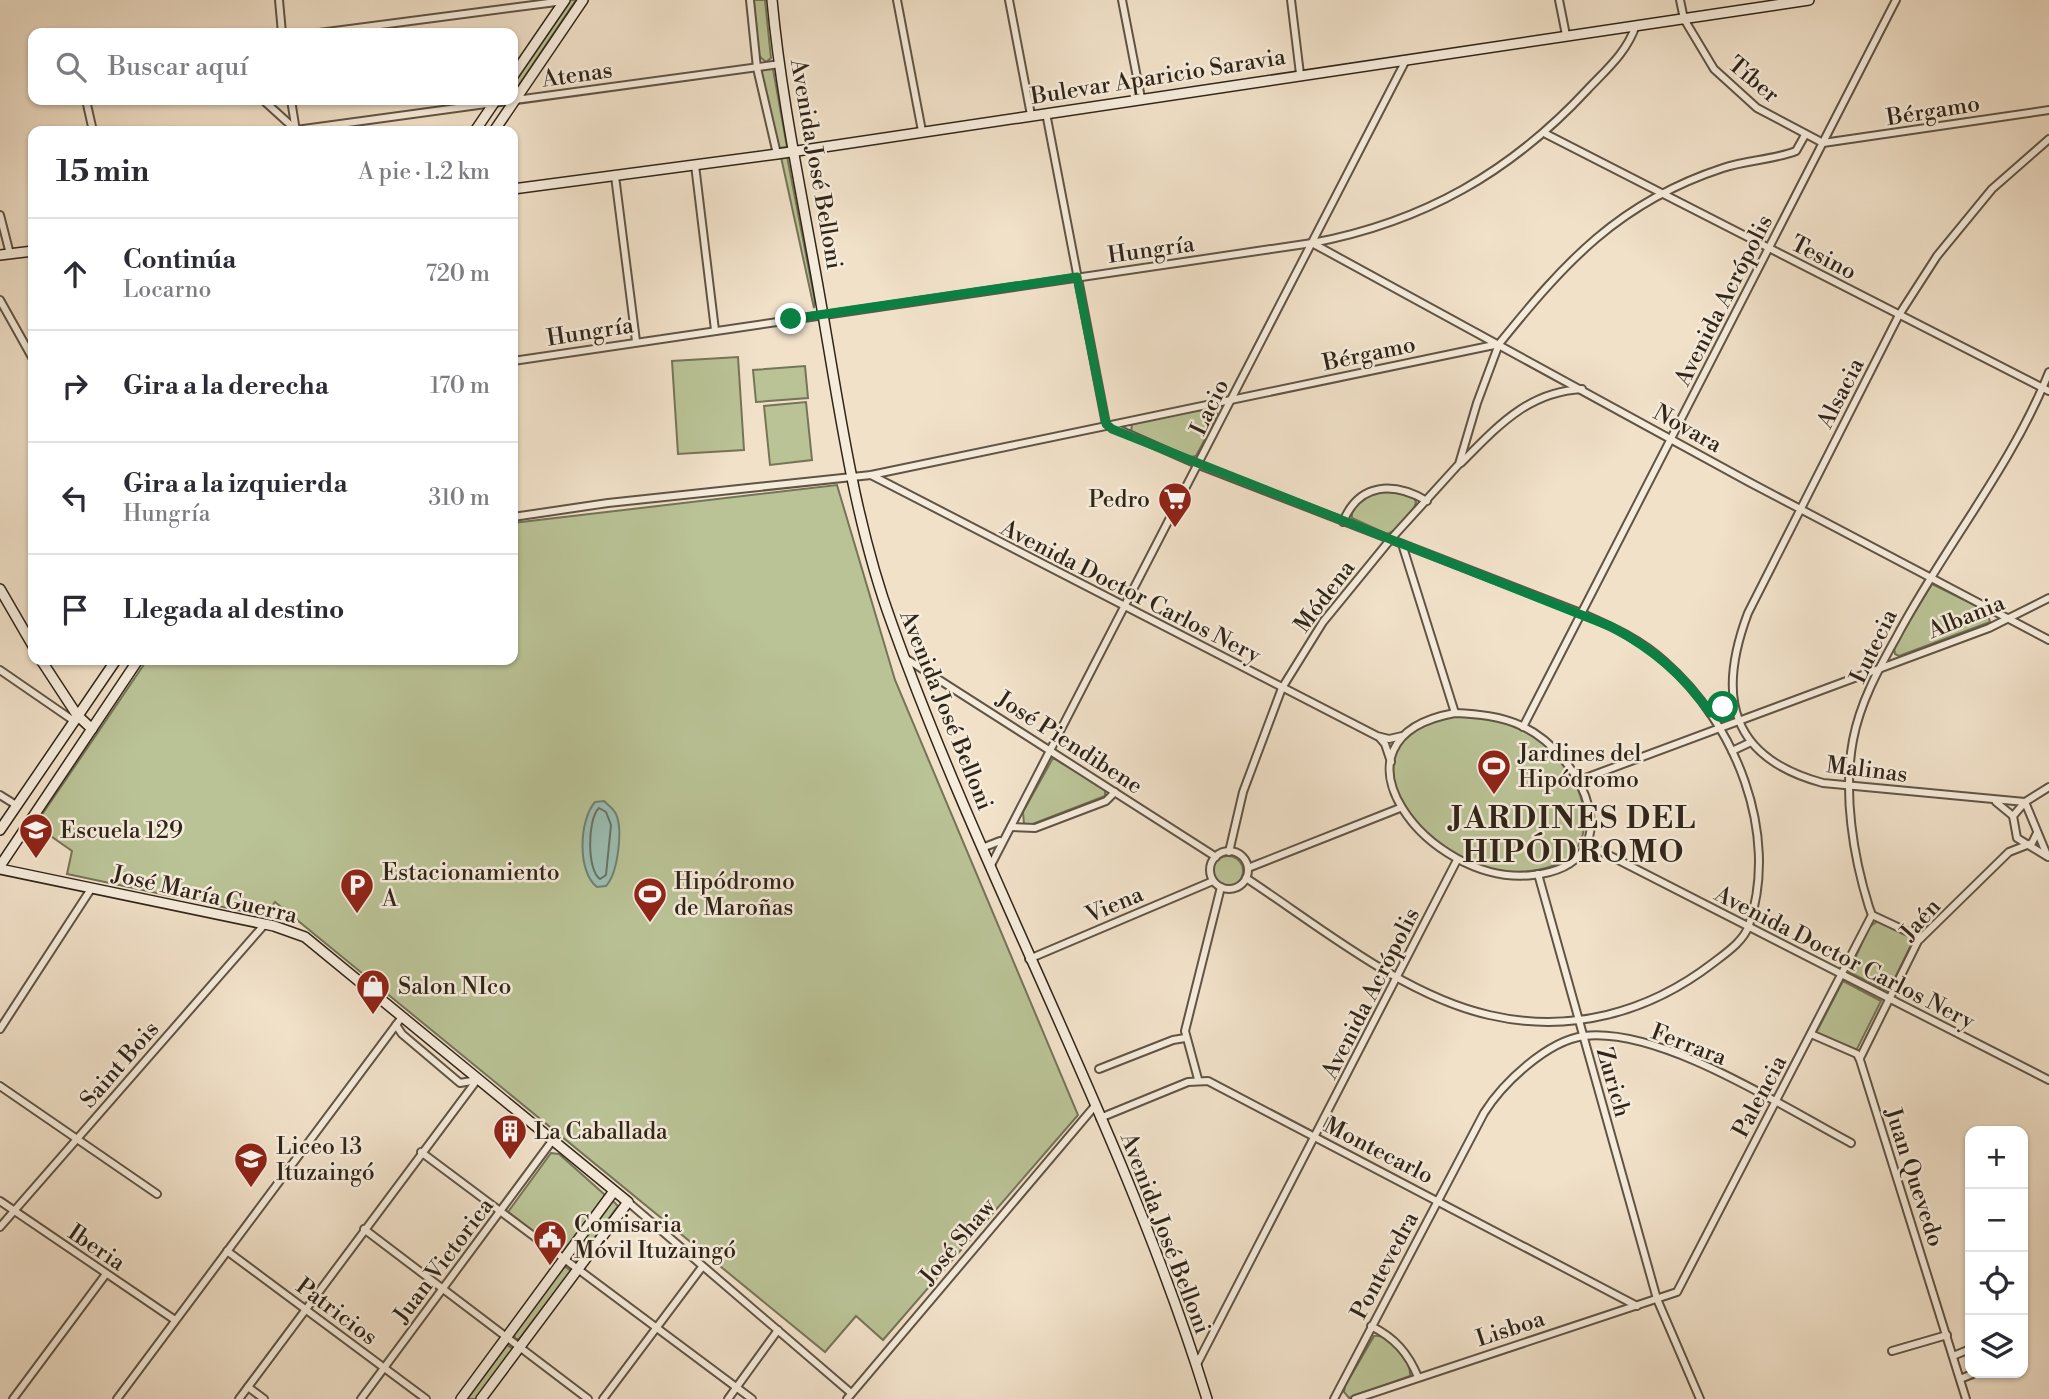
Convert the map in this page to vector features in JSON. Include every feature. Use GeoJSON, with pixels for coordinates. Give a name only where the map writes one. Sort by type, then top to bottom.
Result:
{"type":"FeatureCollection","features":[{"type":"Feature","properties":{"kind":"street"},"geometry":{"type":"LineString","coordinates":[[279,0],[282,28]]}},
{"type":"Feature","properties":{"kind":"street"},"geometry":{"type":"LineString","coordinates":[[356,28],[564,0]]}},
{"type":"Feature","properties":{"kind":"street"},"geometry":{"type":"LineString","coordinates":[[518,69],[564,0]]}},
{"type":"Feature","properties":{"kind":"street"},"geometry":{"type":"LineString","coordinates":[[518,94],[583,0]]}},
{"type":"Feature","properties":{"kind":"street","name":"Avenida José Belloni"},"geometry":{"type":"LineString","coordinates":[[750,0],[757,68],[777,154]]}},
{"type":"Feature","properties":{"kind":"street","name":"Avenida José Belloni"},"geometry":{"type":"LineString","coordinates":[[772,0],[780,64],[823,315],[852,477],[869,554],[905,658],[990,867],[1099,1118],[1207,1399]]}},
{"type":"Feature","properties":{"kind":"street"},"geometry":{"type":"LineString","coordinates":[[897,0],[922,131]]}},
{"type":"Feature","properties":{"kind":"street"},"geometry":{"type":"LineString","coordinates":[[1009,0],[1031,115]]}},
{"type":"Feature","properties":{"kind":"street"},"geometry":{"type":"LineString","coordinates":[[1122,0],[1141,98]]}},
{"type":"Feature","properties":{"kind":"street"},"geometry":{"type":"LineString","coordinates":[[1291,0],[1300,74]]}},
{"type":"Feature","properties":{"kind":"street"},"geometry":{"type":"LineString","coordinates":[[1559,0],[1566,35]]}},
{"type":"Feature","properties":{"kind":"street","name":"Tíber"},"geometry":{"type":"LineString","coordinates":[[1680,0],[1684,19],[1709,63],[1740,95],[1756,108],[1823,143]]}},
{"type":"Feature","properties":{"kind":"street","name":"Bulevar Aparicio Saravia"},"geometry":{"type":"LineString","coordinates":[[518,188],[777,154],[1809,0]]}},
{"type":"Feature","properties":{"kind":"street","name":"Avenida Acrópolis"},"geometry":{"type":"LineString","coordinates":[[1523,727],[1896,0]]}},
{"type":"Feature","properties":{"kind":"street","name":"Hungría"},"geometry":{"type":"LineString","coordinates":[[518,359],[1312,243],[1375,228],[1434,205],[1501,167],[1546,134],[1622,53],[1636,25]]}},
{"type":"Feature","properties":{"kind":"street","name":"Lacio"},"geometry":{"type":"LineString","coordinates":[[990,867],[1000,841],[1011,827],[1406,60]]}},
{"type":"Feature","properties":{"kind":"street","name":"Atenas"},"geometry":{"type":"LineString","coordinates":[[518,99],[780,64]]}},
{"type":"Feature","properties":{"kind":"street"},"geometry":{"type":"LineString","coordinates":[[87,105],[92,126]]}},
{"type":"Feature","properties":{"kind":"street"},"geometry":{"type":"LineString","coordinates":[[267,105],[291,126]]}},
{"type":"Feature","properties":{"kind":"street"},"geometry":{"type":"LineString","coordinates":[[292,105],[295,126]]}},
{"type":"Feature","properties":{"kind":"street","name":"Atenas"},"geometry":{"type":"LineString","coordinates":[[330,126],[474,105]]}},
{"type":"Feature","properties":{"kind":"street"},"geometry":{"type":"LineString","coordinates":[[478,126],[493,105]]}},
{"type":"Feature","properties":{"kind":"street"},"geometry":{"type":"LineString","coordinates":[[497,126],[511,105]]}},
{"type":"Feature","properties":{"kind":"street","name":"Bérgamo"},"geometry":{"type":"LineString","coordinates":[[1823,143],[2049,110]]}},
{"type":"Feature","properties":{"kind":"street"},"geometry":{"type":"LineString","coordinates":[[1046,113],[1106,424],[1112,429],[1199,465],[1583,614],[1630,636],[1654,653],[1691,687],[1720,728],[1748,793],[1757,835],[1758,865],[1749,928],[1731,949],[1670,992],[1623,1011],[1578,1021],[1541,1022],[1490,1016],[1450,1002],[1398,976],[1246,878]]}},
{"type":"Feature","properties":{"kind":"street","name":"Tesino"},"geometry":{"type":"LineString","coordinates":[[1546,134],[2046,390]]}},
{"type":"Feature","properties":{"kind":"street"},"geometry":{"type":"LineString","coordinates":[[1499,344],[1554,275],[1579,251],[1638,207],[1723,167],[1796,151],[1805,135]]}},
{"type":"Feature","properties":{"kind":"street","name":"Alsacia"},"geometry":{"type":"LineString","coordinates":[[1738,722],[1733,703],[1737,656],[1744,623],[1899,316],[1937,257],[1984,199],[2049,139]]}},
{"type":"Feature","properties":{"kind":"street"},"geometry":{"type":"LineString","coordinates":[[695,165],[715,330]]}},
{"type":"Feature","properties":{"kind":"street"},"geometry":{"type":"LineString","coordinates":[[615,176],[636,341]]}},
{"type":"Feature","properties":{"kind":"street"},"geometry":{"type":"LineString","coordinates":[[0,215],[5,255],[28,252]]}},
{"type":"Feature","properties":{"kind":"street","name":"Novara"},"geometry":{"type":"LineString","coordinates":[[1312,243],[1672,440],[2049,640]]}},
{"type":"Feature","properties":{"kind":"street"},"geometry":{"type":"LineString","coordinates":[[0,300],[28,350]]}},
{"type":"Feature","properties":{"kind":"street","name":"Bérgamo"},"geometry":{"type":"LineString","coordinates":[[518,516],[608,503],[871,475],[1499,344]]}},
{"type":"Feature","properties":{"kind":"street","name":"Módena"},"geometry":{"type":"LineString","coordinates":[[1459,464],[1477,403],[1499,344]]}},
{"type":"Feature","properties":{"kind":"street","name":"Lutecia"},"geometry":{"type":"LineString","coordinates":[[1872,915],[1855,841],[1849,786],[1854,738],[1870,686],[1930,576],[1993,481],[2046,390],[2049,372]]}},
{"type":"Feature","properties":{"kind":"street","name":"Módena"},"geometry":{"type":"LineString","coordinates":[[1229,852],[1242,792],[1282,688],[1323,622],[1390,540],[1459,464],[1524,405],[1551,394],[1582,389]]}},
{"type":"Feature","properties":{"kind":"street","name":"Avenida Doctor Carlos Nery"},"geometry":{"type":"LineString","coordinates":[[871,475],[1124,608],[1377,736],[1389,739],[1402,736],[1421,722],[1455,713],[1489,716],[1523,727],[1554,748],[1580,780],[1590,814],[1589,845],[2049,1080]]}},
{"type":"Feature","properties":{"kind":"street"},"geometry":{"type":"LineString","coordinates":[[1343,522],[1356,501],[1376,489],[1401,488],[1427,501]]}},
{"type":"Feature","properties":{"kind":"street"},"geometry":{"type":"LineString","coordinates":[[1402,544],[1455,713]]}},
{"type":"Feature","properties":{"kind":"street"},"geometry":{"type":"LineString","coordinates":[[0,589],[28,637]]}},
{"type":"Feature","properties":{"kind":"street","name":"Albania"},"geometry":{"type":"LineString","coordinates":[[1580,780],[2010,619],[2049,598]]}},
{"type":"Feature","properties":{"kind":"street","name":"José Piendibene"},"geometry":{"type":"LineString","coordinates":[[905,658],[1216,857]]}},
{"type":"Feature","properties":{"kind":"street"},"geometry":{"type":"LineString","coordinates":[[44,665],[75,718]]}},
{"type":"Feature","properties":{"kind":"street"},"geometry":{"type":"LineString","coordinates":[[0,830],[112,665]]}},
{"type":"Feature","properties":{"kind":"street"},"geometry":{"type":"LineString","coordinates":[[0,867],[67,766],[88,726],[134,665]]}},
{"type":"Feature","properties":{"kind":"street"},"geometry":{"type":"LineString","coordinates":[[1,672],[88,726]]}},
{"type":"Feature","properties":{"kind":"street"},"geometry":{"type":"LineString","coordinates":[[1710,713],[1733,703]]}},
{"type":"Feature","properties":{"kind":"street","name":"Malinas"},"geometry":{"type":"LineString","coordinates":[[1738,722],[1749,743],[1782,769],[1823,783],[2025,802]]}},
{"type":"Feature","properties":{"kind":"street"},"geometry":{"type":"LineString","coordinates":[[1377,736],[1385,744],[1400,808],[1427,840],[1457,860],[1500,875],[1538,874],[1571,863],[1589,845]]}},
{"type":"Feature","properties":{"kind":"street"},"geometry":{"type":"LineString","coordinates":[[1391,763],[1395,746],[1402,736]]}},
{"type":"Feature","properties":{"kind":"street"},"geometry":{"type":"LineString","coordinates":[[1732,751],[1749,743]]}},
{"type":"Feature","properties":{"kind":"street"},"geometry":{"type":"LineString","coordinates":[[2013,816],[2025,802],[2049,787]]}},
{"type":"Feature","properties":{"kind":"street"},"geometry":{"type":"LineString","coordinates":[[1011,827],[1035,828],[1106,801],[1115,792]]}},
{"type":"Feature","properties":{"kind":"street"},"geometry":{"type":"LineString","coordinates":[[0,794],[16,805]]}},
{"type":"Feature","properties":{"kind":"street"},"geometry":{"type":"LineString","coordinates":[[1991,800],[2006,807],[2013,816],[2015,832],[2027,846],[2049,858]]}},
{"type":"Feature","properties":{"kind":"street"},"geometry":{"type":"LineString","coordinates":[[2025,802],[2049,858]]}},
{"type":"Feature","properties":{"kind":"street"},"geometry":{"type":"LineString","coordinates":[[0,839],[16,805]]}},
{"type":"Feature","properties":{"kind":"street"},"geometry":{"type":"LineString","coordinates":[[1248,868],[1400,808]]}},
{"type":"Feature","properties":{"kind":"street","name":"Jaén"},"geometry":{"type":"LineString","coordinates":[[2009,852],[2015,832]]}},
{"type":"Feature","properties":{"kind":"street"},"geometry":{"type":"LineString","coordinates":[[2027,846],[2032,843],[2037,833]]}},
{"type":"Feature","properties":{"kind":"street"},"geometry":{"type":"LineString","coordinates":[[982,848],[1000,841]]}},
{"type":"Feature","properties":{"kind":"street","name":"Jaén"},"geometry":{"type":"LineString","coordinates":[[1860,1060],[1921,938],[2009,852],[2027,846]]}},
{"type":"Feature","properties":{"kind":"street"},"geometry":{"type":"LineString","coordinates":[[1229,852],[1241,856],[1248,868],[1246,878],[1235,888],[1221,887],[1213,881],[1210,868],[1216,857],[1229,852]]}},
{"type":"Feature","properties":{"kind":"street","name":"Avenida Acrópolis"},"geometry":{"type":"LineString","coordinates":[[1196,1366],[1457,860]]}},
{"type":"Feature","properties":{"kind":"street","name":"José María Guerra"},"geometry":{"type":"LineString","coordinates":[[0,867],[264,925],[305,937],[399,1021],[628,1202],[702,1268],[778,1330],[849,1396]]}},
{"type":"Feature","properties":{"kind":"street","name":"Zurich"},"geometry":{"type":"LineString","coordinates":[[1538,874],[1657,1299],[1700,1399]]}},
{"type":"Feature","properties":{"kind":"street","name":"Viena"},"geometry":{"type":"LineString","coordinates":[[1029,959],[1213,881]]}},
{"type":"Feature","properties":{"kind":"street"},"geometry":{"type":"LineString","coordinates":[[1099,1118],[1198,1079],[1185,1038],[1221,887]]}},
{"type":"Feature","properties":{"kind":"street"},"geometry":{"type":"LineString","coordinates":[[0,1029],[91,889]]}},
{"type":"Feature","properties":{"kind":"street"},"geometry":{"type":"LineString","coordinates":[[1872,915],[1921,938]]}},
{"type":"Feature","properties":{"kind":"street","name":"Palencia"},"geometry":{"type":"LineString","coordinates":[[1677,1292],[1872,915]]}},
{"type":"Feature","properties":{"kind":"street","name":"Saint Bois"},"geometry":{"type":"LineString","coordinates":[[0,1227],[264,925]]}},
{"type":"Feature","properties":{"kind":"street"},"geometry":{"type":"LineString","coordinates":[[117,1399],[399,1021]]}},
{"type":"Feature","properties":{"kind":"street"},"geometry":{"type":"LineString","coordinates":[[1811,1034],[1857,1054],[1860,1060]]}},
{"type":"Feature","properties":{"kind":"street","name":"Ferrara"},"geometry":{"type":"LineString","coordinates":[[1583,1037],[1660,1048],[1694,1060],[1850,1143]]}},
{"type":"Feature","properties":{"kind":"street","name":"Pontevedra"},"geometry":{"type":"LineString","coordinates":[[1334,1399],[1484,1113],[1509,1081],[1551,1050],[1583,1037]]}},
{"type":"Feature","properties":{"kind":"street"},"geometry":{"type":"LineString","coordinates":[[1099,1069],[1173,1040],[1185,1038]]}},
{"type":"Feature","properties":{"kind":"street","name":"Juan Quevedo"},"geometry":{"type":"LineString","coordinates":[[1860,1060],[1966,1399]]}},
{"type":"Feature","properties":{"kind":"street","name":"Montecarlo"},"geometry":{"type":"LineString","coordinates":[[1198,1079],[1208,1081],[1637,1306]]}},
{"type":"Feature","properties":{"kind":"street"},"geometry":{"type":"LineString","coordinates":[[239,1399],[477,1080]]}},
{"type":"Feature","properties":{"kind":"street"},"geometry":{"type":"LineString","coordinates":[[0,1086],[156,1194]]}},
{"type":"Feature","properties":{"kind":"street","name":"José Shaw"},"geometry":{"type":"LineString","coordinates":[[849,1396],[1094,1107]]}},
{"type":"Feature","properties":{"kind":"street","name":"Juan Victorica"},"geometry":{"type":"LineString","coordinates":[[361,1399],[552,1141]]}},
{"type":"Feature","properties":{"kind":"street"},"geometry":{"type":"LineString","coordinates":[[421,1152],[752,1399]]}},
{"type":"Feature","properties":{"kind":"street"},"geometry":{"type":"LineString","coordinates":[[461,1399],[614,1191]]}},
{"type":"Feature","properties":{"kind":"street","name":"Iberia"},"geometry":{"type":"LineString","coordinates":[[0,1201],[175,1320]]}},
{"type":"Feature","properties":{"kind":"street"},"geometry":{"type":"LineString","coordinates":[[481,1399],[628,1202]]}},
{"type":"Feature","properties":{"kind":"street"},"geometry":{"type":"LineString","coordinates":[[364,1229],[588,1399]]}},
{"type":"Feature","properties":{"kind":"street","name":"Patricios"},"geometry":{"type":"LineString","coordinates":[[227,1251],[426,1399]]}},
{"type":"Feature","properties":{"kind":"street"},"geometry":{"type":"LineString","coordinates":[[603,1399],[655,1326],[702,1268]]}},
{"type":"Feature","properties":{"kind":"street"},"geometry":{"type":"LineString","coordinates":[[13,1399],[106,1274]]}},
{"type":"Feature","properties":{"kind":"street","name":"Lisboa"},"geometry":{"type":"LineString","coordinates":[[1355,1399],[1677,1292]]}},
{"type":"Feature","properties":{"kind":"street"},"geometry":{"type":"LineString","coordinates":[[1371,1326],[1404,1349],[1418,1377]]}},
{"type":"Feature","properties":{"kind":"street"},"geometry":{"type":"LineString","coordinates":[[728,1399],[778,1330]]}},
{"type":"Feature","properties":{"kind":"street"},"geometry":{"type":"LineString","coordinates":[[1892,1351],[1947,1335]]}},
{"type":"Feature","properties":{"kind":"street"},"geometry":{"type":"LineString","coordinates":[[1953,1356],[1965,1351]]}},
{"type":"Feature","properties":{"kind":"street"},"geometry":{"type":"LineString","coordinates":[[1960,1379],[1965,1377]]}},
{"type":"Feature","properties":{"kind":"street"},"geometry":{"type":"LineString","coordinates":[[248,1387],[264,1399]]}},
{"type":"Feature","properties":{"kind":"green space"},"geometry":{"type":"Polygon","coordinates":[[[569,0],[576,0],[518,87],[518,76],[569,0]]]}},
{"type":"Feature","properties":{"kind":"green space"},"geometry":{"type":"Polygon","coordinates":[[[753,0],[765,0],[771,58],[766,62],[758,55],[753,0]]]}},
{"type":"Feature","properties":{"kind":"green space"},"geometry":{"type":"Polygon","coordinates":[[[764,69],[773,69],[787,147],[779,148],[761,73],[764,69]]]}},
{"type":"Feature","properties":{"kind":"green space"},"geometry":{"type":"Polygon","coordinates":[[[787,156],[815,302],[814,308],[781,157],[787,156]]]}},
{"type":"Feature","properties":{"kind":"green space"},"geometry":{"type":"Polygon","coordinates":[[[738,357],[744,450],[678,454],[672,361],[738,357]]]}},
{"type":"Feature","properties":{"kind":"green space"},"geometry":{"type":"Polygon","coordinates":[[[805,366],[808,398],[756,402],[753,370],[805,366]]]}},
{"type":"Feature","properties":{"kind":"green space"},"geometry":{"type":"Polygon","coordinates":[[[806,402],[812,460],[770,465],[764,406],[806,402]]]}},
{"type":"Feature","properties":{"kind":"green space"},"geometry":{"type":"Polygon","coordinates":[[[1212,407],[1218,415],[1196,456],[1190,457],[1136,438],[1131,433],[1132,423],[1212,407]]]}},
{"type":"Feature","properties":{"kind":"green space","name":"Hipódromo de Maroñas"},"geometry":{"type":"Polygon","coordinates":[[[837,485],[895,680],[1078,1115],[883,1340],[856,1316],[825,1352],[275,902],[265,916],[67,874],[72,851],[35,825],[144,665],[518,665],[518,522],[837,485]]]}},
{"type":"Feature","properties":{"kind":"green space"},"geometry":{"type":"Polygon","coordinates":[[[1392,490],[1413,496],[1416,502],[1409,516],[1396,529],[1387,534],[1352,518],[1355,505],[1365,497],[1392,490]]]}},
{"type":"Feature","properties":{"kind":"green space"},"geometry":{"type":"Polygon","coordinates":[[[1932,584],[1987,611],[1990,622],[1899,656],[1895,654],[1894,647],[1932,584]]]}},
{"type":"Feature","properties":{"kind":"green space","name":"Jardines del Hipódromo"},"geometry":{"type":"Polygon","coordinates":[[[1452,716],[1489,719],[1516,727],[1552,750],[1561,760],[1580,794],[1584,810],[1581,839],[1574,851],[1563,861],[1546,868],[1524,872],[1479,867],[1443,848],[1413,819],[1394,782],[1393,764],[1398,746],[1416,727],[1452,716]]]}},
{"type":"Feature","properties":{"kind":"green space"},"geometry":{"type":"Polygon","coordinates":[[[1053,758],[1105,789],[1105,796],[1030,825],[1024,824],[1023,812],[1053,758]]]}},
{"type":"Feature","properties":{"kind":"green space"},"geometry":{"type":"Polygon","coordinates":[[[1228,856],[1239,860],[1243,871],[1239,882],[1228,886],[1217,882],[1213,871],[1217,860],[1228,856]]]}},
{"type":"Feature","properties":{"kind":"green space"},"geometry":{"type":"Polygon","coordinates":[[[1878,921],[1910,936],[1913,941],[1888,992],[1849,972],[1869,927],[1878,921]]]}},
{"type":"Feature","properties":{"kind":"green space"},"geometry":{"type":"Polygon","coordinates":[[[1843,981],[1881,1001],[1856,1051],[1816,1033],[1843,981]]]}},
{"type":"Feature","properties":{"kind":"green space"},"geometry":{"type":"Polygon","coordinates":[[[551,1153],[559,1154],[605,1195],[562,1254],[508,1212],[551,1153]]]}},
{"type":"Feature","properties":{"kind":"green space"},"geometry":{"type":"Polygon","coordinates":[[[613,1201],[618,1206],[577,1261],[573,1261],[573,1255],[613,1201]]]}},
{"type":"Feature","properties":{"kind":"green space"},"geometry":{"type":"Polygon","coordinates":[[[564,1266],[571,1271],[519,1339],[515,1339],[514,1334],[564,1266]]]}},
{"type":"Feature","properties":{"kind":"green space"},"geometry":{"type":"Polygon","coordinates":[[[1374,1336],[1387,1339],[1399,1349],[1407,1363],[1410,1376],[1349,1398],[1344,1392],[1345,1386],[1374,1336]]]}},
{"type":"Feature","properties":{"kind":"green space"},"geometry":{"type":"Polygon","coordinates":[[[507,1345],[513,1349],[476,1399],[467,1399],[507,1345]]]}},
{"type":"Feature","properties":{"kind":"water"},"geometry":{"type":"Polygon","coordinates":[[[604,801],[616,814],[619,840],[614,872],[606,886],[597,887],[586,870],[583,833],[595,802],[604,801]]]}},
{"type":"Feature","properties":{"kind":"place","name":"Pedro"},"geometry":{"type":"Point","coordinates":[1175,529]}},
{"type":"Feature","properties":{"kind":"place","name":"Jardines del Hipódromo"},"geometry":{"type":"Point","coordinates":[1494,796]}},
{"type":"Feature","properties":{"kind":"place","name":"Escuela 129"},"geometry":{"type":"Point","coordinates":[36,860]}},
{"type":"Feature","properties":{"kind":"place","name":"Estacionamiento A"},"geometry":{"type":"Point","coordinates":[357,915]}},
{"type":"Feature","properties":{"kind":"place","name":"Hipódromo de Maroñas"},"geometry":{"type":"Point","coordinates":[650,924]}},
{"type":"Feature","properties":{"kind":"place","name":"Salon NIco"},"geometry":{"type":"Point","coordinates":[373,1016]}},
{"type":"Feature","properties":{"kind":"place","name":"La Caballada"},"geometry":{"type":"Point","coordinates":[510,1161]}},
{"type":"Feature","properties":{"kind":"place","name":"Liceo 13 Ituzaingó"},"geometry":{"type":"Point","coordinates":[251,1189]}},
{"type":"Feature","properties":{"kind":"place","name":"Comisaria Móvil Ituzaingó"},"geometry":{"type":"Point","coordinates":[550,1267]}},
{"type":"Feature","properties":{"kind":"district","name":"JARDINES DEL HIPÓDROMO"},"geometry":{"type":"Point","coordinates":[1574,835]}},
{"type":"Feature","properties":{"kind":"route"},"geometry":{"type":"LineString","coordinates":[[791,319],[1077,277],[1106,424],[1112,429],[1612,627],[1630,636],[1665,661],[1691,687],[1710,713],[1723,707]]}}]}
